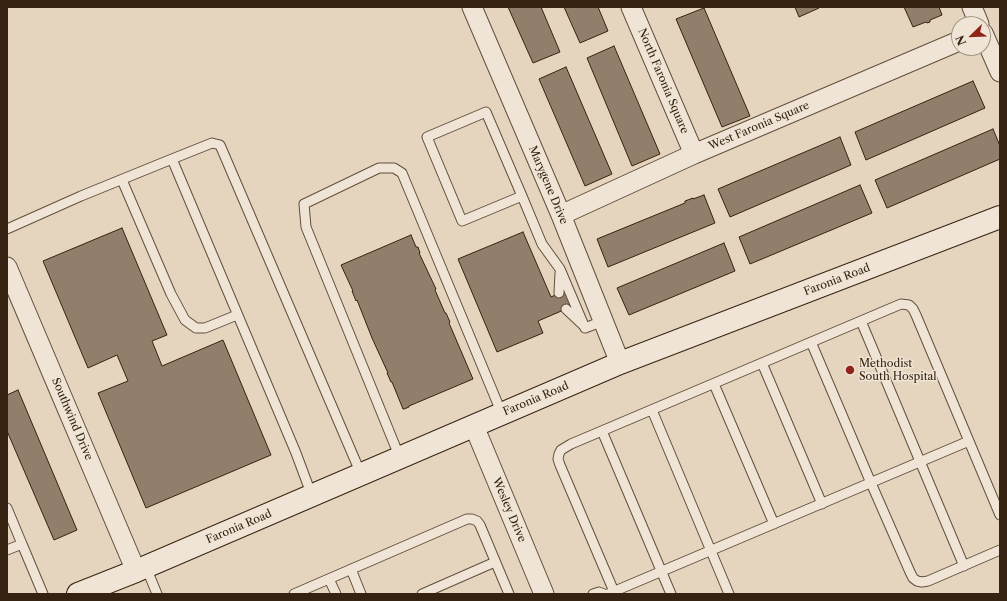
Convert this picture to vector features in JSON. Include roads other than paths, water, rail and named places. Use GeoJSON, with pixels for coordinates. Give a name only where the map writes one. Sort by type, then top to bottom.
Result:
{"type":"FeatureCollection","features":[{"type":"Feature","properties":{"kind":"street","name":"Marygene Drive"},"geometry":{"type":"LineString","coordinates":[[472,7],[561,215],[620,363]]}},
{"type":"Feature","properties":{"kind":"street","name":"North Faronia Square"},"geometry":{"type":"LineString","coordinates":[[631,7],[694,154]]}},
{"type":"Feature","properties":{"kind":"street","name":"West Faronia Square"},"geometry":{"type":"LineString","coordinates":[[561,215],[694,154],[951,44]]}},
{"type":"Feature","properties":{"kind":"street"},"geometry":{"type":"LineString","coordinates":[[991,51],[1000,72]]}},
{"type":"Feature","properties":{"kind":"street","name":"Faronia Road"},"geometry":{"type":"LineString","coordinates":[[78,594],[141,569],[620,363],[1000,217]]}},
{"type":"Feature","properties":{"kind":"street","name":"Southwind Drive"},"geometry":{"type":"LineString","coordinates":[[7,267],[141,569]]}},
{"type":"Feature","properties":{"kind":"street","name":"Wesley Drive"},"geometry":{"type":"LineString","coordinates":[[474,426],[544,594]]}},
{"type":"Feature","properties":{"kind":"lane"},"geometry":{"type":"LineString","coordinates":[[522,196],[462,221],[427,137],[486,112],[522,196],[542,244],[560,270],[585,328]]}},
{"type":"Feature","properties":{"kind":"lane"},"geometry":{"type":"LineString","coordinates":[[7,229],[212,143],[220,145],[361,475]]}},
{"type":"Feature","properties":{"kind":"lane"},"geometry":{"type":"LineString","coordinates":[[172,159],[296,453],[312,496]]}},
{"type":"Feature","properties":{"kind":"lane"},"geometry":{"type":"LineString","coordinates":[[400,458],[306,227],[304,204],[379,168],[394,168],[402,173],[502,414]]}},
{"type":"Feature","properties":{"kind":"lane"},"geometry":{"type":"LineString","coordinates":[[122,180],[171,294],[185,320],[196,328],[206,328],[237,315]]}},
{"type":"Feature","properties":{"kind":"lane"},"geometry":{"type":"LineString","coordinates":[[559,294],[560,270]]}},
{"type":"Feature","properties":{"kind":"lane"},"geometry":{"type":"LineString","coordinates":[[610,593],[558,459],[561,450],[566,446],[901,304],[909,305],[916,315],[1000,515]]}},
{"type":"Feature","properties":{"kind":"lane"},"geometry":{"type":"LineString","coordinates":[[566,309],[585,328]]}},
{"type":"Feature","properties":{"kind":"lane"},"geometry":{"type":"LineString","coordinates":[[585,328],[603,321]]}},
{"type":"Feature","properties":{"kind":"lane"},"geometry":{"type":"LineString","coordinates":[[860,321],[964,566]]}},
{"type":"Feature","properties":{"kind":"lane"},"geometry":{"type":"LineString","coordinates":[[811,342],[913,578],[917,581],[928,581],[1000,550]]}},
{"type":"Feature","properties":{"kind":"lane"},"geometry":{"type":"LineString","coordinates":[[762,363],[822,504]]}},
{"type":"Feature","properties":{"kind":"lane"},"geometry":{"type":"LineString","coordinates":[[714,384],[774,524]]}},
{"type":"Feature","properties":{"kind":"lane"},"geometry":{"type":"LineString","coordinates":[[652,410],[730,594]]}},
{"type":"Feature","properties":{"kind":"lane"},"geometry":{"type":"LineString","coordinates":[[602,431],[670,594]]}},
{"type":"Feature","properties":{"kind":"lane"},"geometry":{"type":"LineString","coordinates":[[593,594],[599,592],[610,593],[969,441]]}},
{"type":"Feature","properties":{"kind":"lane"},"geometry":{"type":"LineString","coordinates":[[7,508],[43,594]]}},
{"type":"Feature","properties":{"kind":"lane"},"geometry":{"type":"LineString","coordinates":[[294,594],[466,519],[474,519],[478,523],[509,594]]}},
{"type":"Feature","properties":{"kind":"lane"},"geometry":{"type":"LineString","coordinates":[[7,550],[22,544]]}},
{"type":"Feature","properties":{"kind":"lane"},"geometry":{"type":"LineString","coordinates":[[422,594],[496,562]]}},
{"type":"Feature","properties":{"kind":"lane"},"geometry":{"type":"LineString","coordinates":[[141,569],[157,594]]}},
{"type":"Feature","properties":{"kind":"lane"},"geometry":{"type":"LineString","coordinates":[[351,569],[361,594]]}},
{"type":"Feature","properties":{"kind":"lane"},"geometry":{"type":"LineString","coordinates":[[329,579],[336,594]]}},
{"type":"Feature","properties":{"kind":"place","name":"Methodist South Hospital"},"geometry":{"type":"Point","coordinates":[850,370]}}]}
